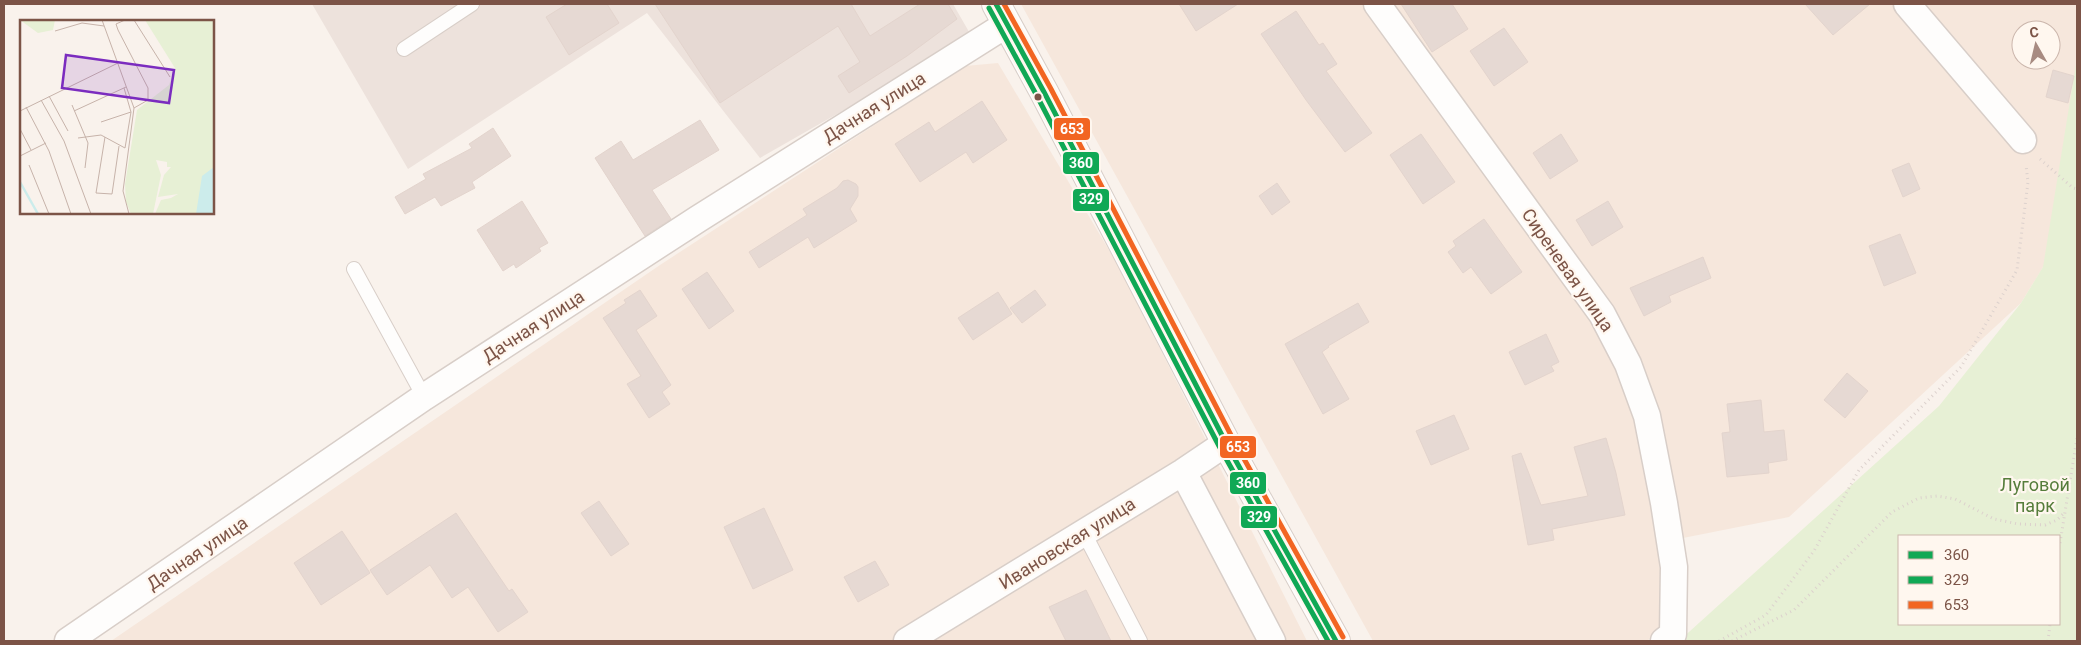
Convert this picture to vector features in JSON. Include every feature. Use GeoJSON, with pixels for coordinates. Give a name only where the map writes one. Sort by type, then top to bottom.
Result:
{"type":"FeatureCollection","features":[{"type":"Feature","properties":{"kind":"street","name":"Сиреневая улица"},"geometry":{"type":"LineString","coordinates":[[1377,4],[1602,314],[1628,364],[1647,416],[1664,503],[1674,568],[1671,639]]}},
{"type":"Feature","properties":{"kind":"street"},"geometry":{"type":"LineString","coordinates":[[1907,4],[2023,140]]}},
{"type":"Feature","properties":{"kind":"street"},"geometry":{"type":"LineString","coordinates":[[1001,14],[1044,92],[1226,443],[1336,641]]}},
{"type":"Feature","properties":{"kind":"street","name":"Дачная улица"},"geometry":{"type":"LineString","coordinates":[[68,641],[424,397],[715,208],[1001,14]]}},
{"type":"Feature","properties":{"kind":"street","name":"Ивановская улица"},"geometry":{"type":"LineString","coordinates":[[907,641],[1183,472],[1226,443]]}},
{"type":"Feature","properties":{"kind":"street"},"geometry":{"type":"LineString","coordinates":[[1183,472],[1272,641]]}},
{"type":"Feature","properties":{"kind":"lane"},"geometry":{"type":"LineString","coordinates":[[404,49],[472,4]]}},
{"type":"Feature","properties":{"kind":"lane"},"geometry":{"type":"LineString","coordinates":[[354,269],[424,397]]}},
{"type":"Feature","properties":{"kind":"lane"},"geometry":{"type":"LineString","coordinates":[[1084,533],[1140,641]]}},
{"type":"Feature","properties":{"kind":"path"},"geometry":{"type":"LineString","coordinates":[[2023,140],[2044,163],[2073,188],[2077,189]]}},
{"type":"Feature","properties":{"kind":"path"},"geometry":{"type":"LineString","coordinates":[[1719,641],[1766,615],[1814,551],[1859,470],[1962,367],[2017,270],[2028,182],[2023,140]]}},
{"type":"Feature","properties":{"kind":"path"},"geometry":{"type":"LineString","coordinates":[[2061,535],[2077,438]]}},
{"type":"Feature","properties":{"kind":"path"},"geometry":{"type":"LineString","coordinates":[[1732,641],[1794,610],[1892,512],[1919,498],[1936,496],[1955,499],[1994,519],[2018,524],[2045,525],[2063,514]]}},
{"type":"Feature","properties":{"kind":"path"},"geometry":{"type":"LineString","coordinates":[[2048,641],[2050,625]]}},
{"type":"Feature","properties":{"kind":"shaded area"},"geometry":{"type":"Polygon","coordinates":[[[312,4],[953,4],[972,37],[760,158],[647,13],[408,169],[312,4]]]}},
{"type":"Feature","properties":{"kind":"shaded area"},"geometry":{"type":"Polygon","coordinates":[[[1021,4],[2077,4],[2077,212],[2021,303],[1789,517],[1683,538],[1688,608],[1647,641],[1373,641],[1021,4]]]}},
{"type":"Feature","properties":{"kind":"shaded area"},"geometry":{"type":"Polygon","coordinates":[[[998,63],[1119,267],[1307,641],[111,641],[660,265],[965,66],[998,63]]]}},
{"type":"Feature","properties":{"kind":"green space","name":"Луговой парк"},"geometry":{"type":"Polygon","coordinates":[[[2077,58],[2077,641],[1679,641],[1939,406],[2021,303],[2043,267],[2077,58]]]}},
{"type":"Feature","properties":{"kind":"building"},"geometry":{"type":"Polygon","coordinates":[[[567,4],[607,4],[619,23],[569,55],[546,17],[567,4]]]}},
{"type":"Feature","properties":{"kind":"building"},"geometry":{"type":"Polygon","coordinates":[[[655,4],[851,4],[870,36],[920,4],[948,4],[957,19],[907,56],[849,93],[838,76],[860,62],[838,26],[720,103],[655,4]]]}},
{"type":"Feature","properties":{"kind":"building"},"geometry":{"type":"Polygon","coordinates":[[[1179,4],[1238,4],[1196,31],[1179,4]]]}},
{"type":"Feature","properties":{"kind":"building"},"geometry":{"type":"Polygon","coordinates":[[[1401,4],[1452,4],[1468,29],[1432,52],[1401,4]]]}},
{"type":"Feature","properties":{"kind":"building"},"geometry":{"type":"Polygon","coordinates":[[[1805,4],[1870,4],[1833,35],[1805,4]]]}},
{"type":"Feature","properties":{"kind":"building"},"geometry":{"type":"Polygon","coordinates":[[[1296,11],[1319,45],[1323,43],[1337,64],[1326,71],[1372,133],[1345,152],[1306,100],[1261,34],[1296,11]]]}},
{"type":"Feature","properties":{"kind":"building"},"geometry":{"type":"Polygon","coordinates":[[[1504,28],[1528,62],[1494,86],[1470,51],[1504,28]]]}},
{"type":"Feature","properties":{"kind":"building"},"geometry":{"type":"Polygon","coordinates":[[[2053,70],[2074,76],[2068,103],[2046,97],[2053,70]]]}},
{"type":"Feature","properties":{"kind":"building"},"geometry":{"type":"Polygon","coordinates":[[[982,101],[1007,140],[973,163],[966,152],[920,182],[895,144],[929,122],[935,132],[982,101]]]}},
{"type":"Feature","properties":{"kind":"building"},"geometry":{"type":"Polygon","coordinates":[[[700,120],[719,150],[652,190],[671,219],[645,236],[595,158],[621,141],[633,160],[700,120]]]}},
{"type":"Feature","properties":{"kind":"building"},"geometry":{"type":"Polygon","coordinates":[[[493,128],[511,156],[472,182],[475,188],[441,206],[435,197],[405,214],[395,197],[426,179],[423,174],[472,148],[469,144],[493,128]]]}},
{"type":"Feature","properties":{"kind":"building"},"geometry":{"type":"Polygon","coordinates":[[[1421,134],[1455,182],[1423,204],[1390,155],[1421,134]]]}},
{"type":"Feature","properties":{"kind":"building"},"geometry":{"type":"Polygon","coordinates":[[[1561,134],[1578,161],[1550,179],[1533,153],[1561,134]]]}},
{"type":"Feature","properties":{"kind":"building"},"geometry":{"type":"Polygon","coordinates":[[[1909,163],[1920,189],[1903,197],[1892,170],[1909,163]]]}},
{"type":"Feature","properties":{"kind":"building"},"geometry":{"type":"Polygon","coordinates":[[[848,180],[858,187],[858,196],[850,209],[857,221],[814,248],[808,237],[759,268],[749,252],[807,215],[803,209],[837,188],[843,181],[848,180]]]}},
{"type":"Feature","properties":{"kind":"building"},"geometry":{"type":"Polygon","coordinates":[[[1277,183],[1290,202],[1272,215],[1259,196],[1277,183]]]}},
{"type":"Feature","properties":{"kind":"building"},"geometry":{"type":"Polygon","coordinates":[[[522,201],[548,243],[539,248],[541,251],[516,268],[514,264],[503,271],[477,230],[522,201]]]}},
{"type":"Feature","properties":{"kind":"building"},"geometry":{"type":"Polygon","coordinates":[[[1608,201],[1623,227],[1592,246],[1576,220],[1608,201]]]}},
{"type":"Feature","properties":{"kind":"building"},"geometry":{"type":"Polygon","coordinates":[[[1484,219],[1522,272],[1491,294],[1471,267],[1463,273],[1448,252],[1456,246],[1453,241],[1484,219]]]}},
{"type":"Feature","properties":{"kind":"building"},"geometry":{"type":"Polygon","coordinates":[[[1900,234],[1916,273],[1884,286],[1869,246],[1900,234]]]}},
{"type":"Feature","properties":{"kind":"building"},"geometry":{"type":"Polygon","coordinates":[[[1703,257],[1711,278],[1669,296],[1671,302],[1644,316],[1630,288],[1703,257]]]}},
{"type":"Feature","properties":{"kind":"building"},"geometry":{"type":"Polygon","coordinates":[[[707,272],[734,311],[709,329],[682,289],[707,272]]]}},
{"type":"Feature","properties":{"kind":"building"},"geometry":{"type":"Polygon","coordinates":[[[640,290],[657,316],[636,330],[671,385],[662,392],[670,404],[649,418],[627,384],[641,376],[603,318],[626,303],[624,300],[640,290]]]}},
{"type":"Feature","properties":{"kind":"building"},"geometry":{"type":"Polygon","coordinates":[[[1035,290],[1046,305],[1022,323],[1010,308],[1035,290]]]}},
{"type":"Feature","properties":{"kind":"building"},"geometry":{"type":"Polygon","coordinates":[[[998,292],[1012,314],[973,340],[958,318],[998,292]]]}},
{"type":"Feature","properties":{"kind":"building"},"geometry":{"type":"Polygon","coordinates":[[[1358,303],[1369,322],[1328,346],[1322,352],[1349,399],[1323,414],[1285,344],[1358,303]]]}},
{"type":"Feature","properties":{"kind":"building"},"geometry":{"type":"Polygon","coordinates":[[[1546,334],[1559,362],[1551,366],[1554,371],[1525,385],[1509,352],[1546,334]]]}},
{"type":"Feature","properties":{"kind":"building"},"geometry":{"type":"Polygon","coordinates":[[[1847,373],[1868,391],[1845,418],[1824,400],[1847,373]]]}},
{"type":"Feature","properties":{"kind":"building"},"geometry":{"type":"Polygon","coordinates":[[[1761,400],[1764,432],[1784,430],[1787,460],[1768,463],[1769,473],[1727,477],[1722,433],[1730,432],[1727,404],[1761,400]]]}},
{"type":"Feature","properties":{"kind":"building"},"geometry":{"type":"Polygon","coordinates":[[[1454,415],[1469,449],[1431,465],[1416,431],[1454,415]]]}},
{"type":"Feature","properties":{"kind":"building"},"geometry":{"type":"Polygon","coordinates":[[[1606,438],[1625,515],[1552,529],[1554,540],[1528,545],[1512,456],[1521,453],[1541,505],[1588,496],[1574,447],[1606,438]]]}},
{"type":"Feature","properties":{"kind":"building"},"geometry":{"type":"Polygon","coordinates":[[[599,501],[629,544],[611,556],[581,513],[599,501]]]}},
{"type":"Feature","properties":{"kind":"building"},"geometry":{"type":"Polygon","coordinates":[[[764,508],[793,570],[753,589],[724,527],[764,508]]]}},
{"type":"Feature","properties":{"kind":"building"},"geometry":{"type":"Polygon","coordinates":[[[456,513],[509,591],[512,589],[528,612],[498,632],[468,587],[452,598],[430,565],[387,595],[370,570],[456,513]]]}},
{"type":"Feature","properties":{"kind":"building"},"geometry":{"type":"Polygon","coordinates":[[[342,531],[370,573],[321,605],[294,563],[342,531]]]}},
{"type":"Feature","properties":{"kind":"building"},"geometry":{"type":"Polygon","coordinates":[[[875,561],[889,585],[858,602],[844,577],[875,561]]]}},
{"type":"Feature","properties":{"kind":"building"},"geometry":{"type":"Polygon","coordinates":[[[1086,590],[1111,641],[1066,641],[1049,607],[1086,590]]]}},
{"type":"Feature","properties":{"kind":"transit line","name":"360"},"geometry":{"type":"LineString","coordinates":[[996,4],[1044,92],[1226,443],[1336,641]]}},
{"type":"Feature","properties":{"kind":"transit line","name":"653"},"geometry":{"type":"LineString","coordinates":[[1004,4],[1051,89],[1233,439],[1343,637]]}},
{"type":"Feature","properties":{"kind":"transit line","name":"329"},"geometry":{"type":"LineString","coordinates":[[989,8],[1037,96],[1219,446],[1328,641]]}}]}
